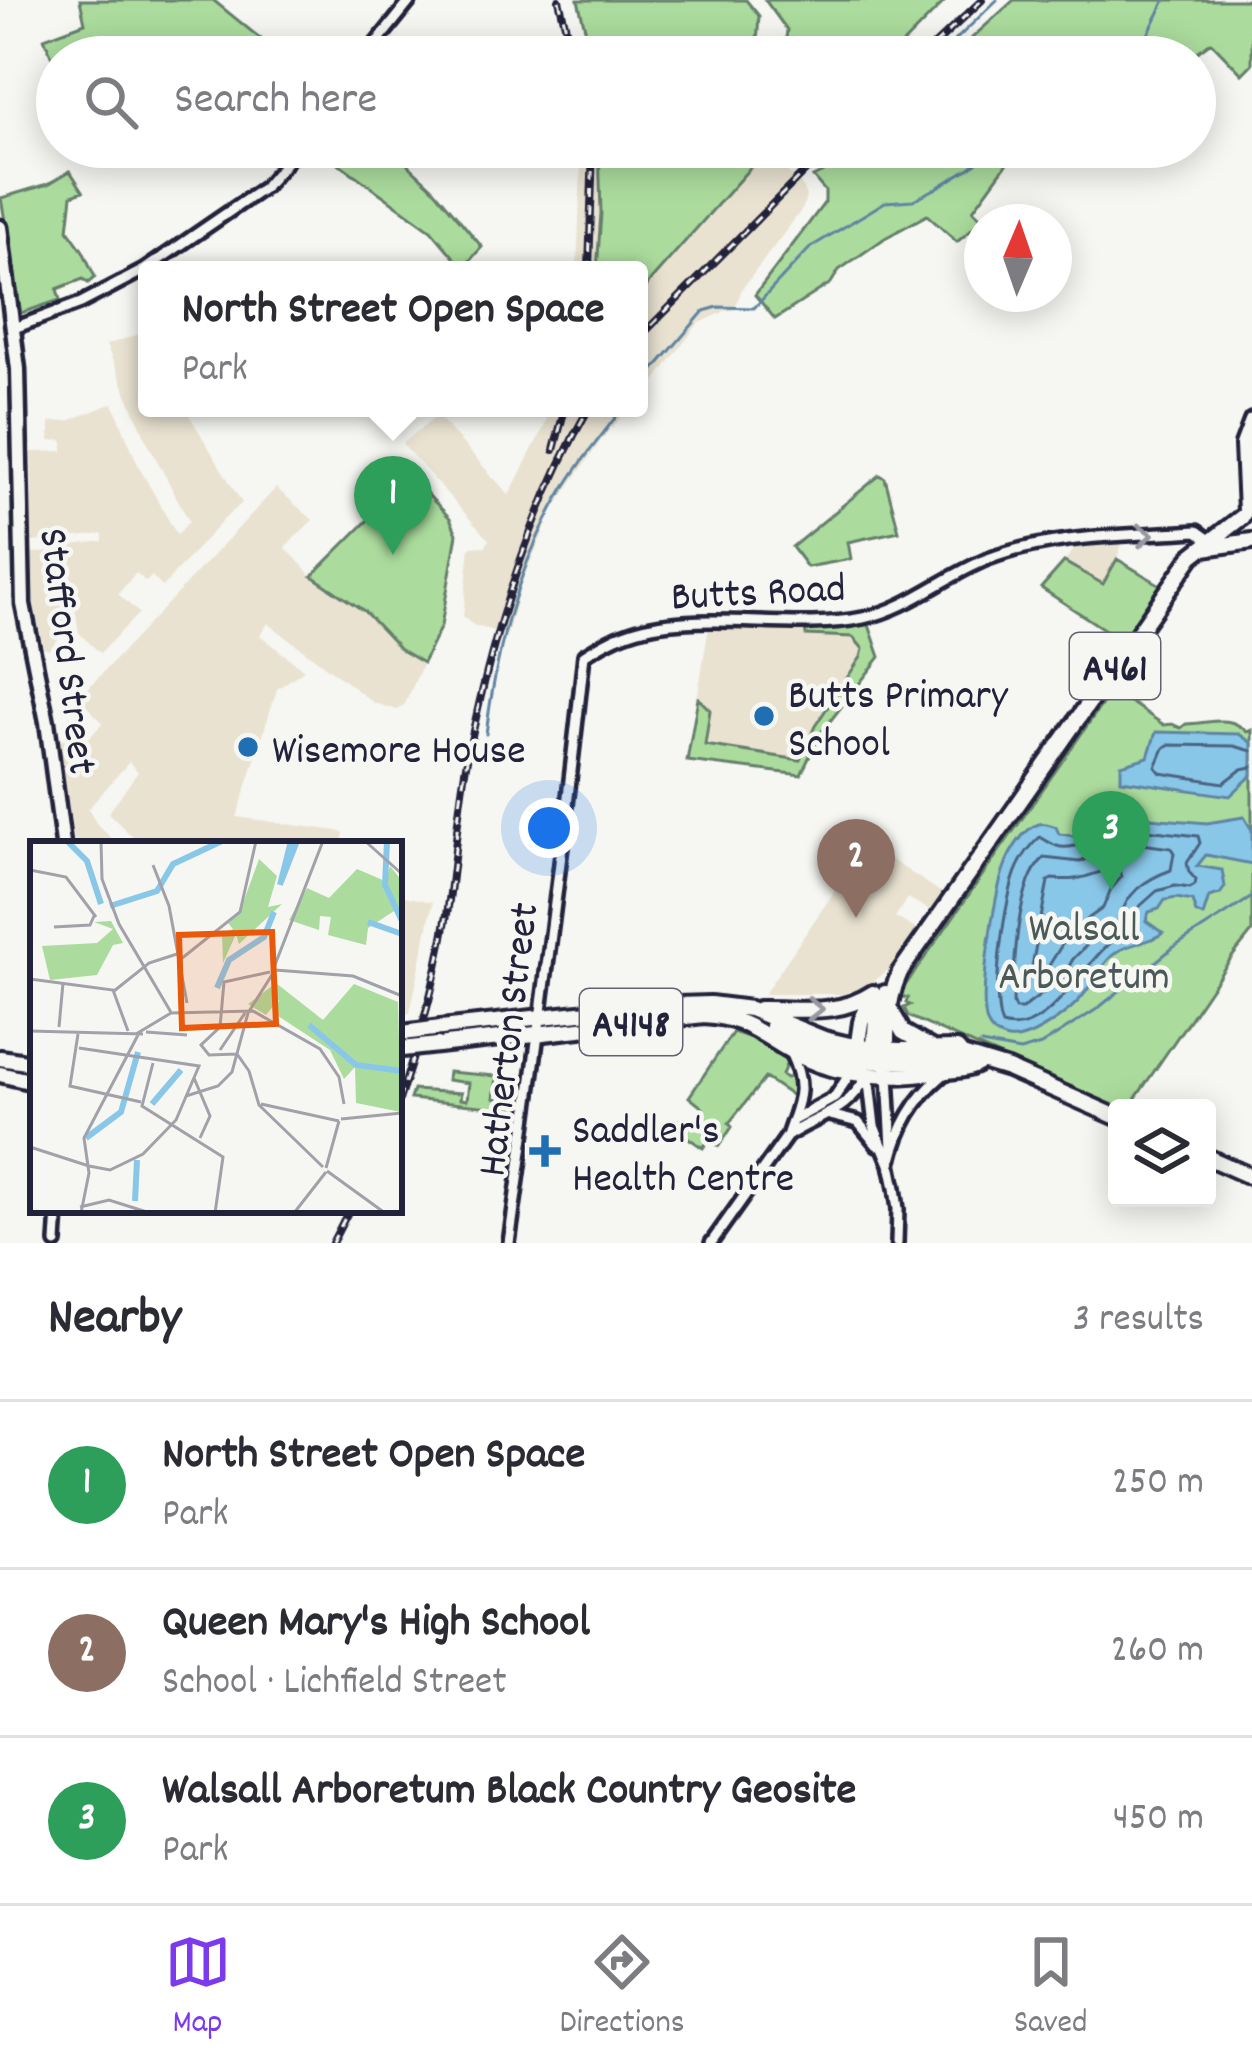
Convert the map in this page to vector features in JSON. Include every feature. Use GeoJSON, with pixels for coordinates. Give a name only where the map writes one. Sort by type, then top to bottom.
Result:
{"type":"FeatureCollection","features":[{"type":"Feature","properties":{"kind":"highway"},"geometry":{"type":"LineString","coordinates":[[1252,421],[1243,446],[1247,503],[1242,531],[1252,541]]}},
{"type":"Feature","properties":{"kind":"highway","name":"A461"},"geometry":{"type":"LineString","coordinates":[[873,994],[900,972],[1206,545],[1247,503]]}},
{"type":"Feature","properties":{"kind":"highway"},"geometry":{"type":"LineString","coordinates":[[1206,545],[1252,541]]}},
{"type":"Feature","properties":{"kind":"highway"},"geometry":{"type":"LineString","coordinates":[[871,1061],[877,1007],[900,972]]}},
{"type":"Feature","properties":{"kind":"highway"},"geometry":{"type":"LineString","coordinates":[[871,1061],[890,1007],[891,988]]}},
{"type":"Feature","properties":{"kind":"highway"},"geometry":{"type":"LineString","coordinates":[[871,1061],[861,1022],[873,994]]}},
{"type":"Feature","properties":{"kind":"highway"},"geometry":{"type":"LineString","coordinates":[[759,1013],[760,1008],[834,1010],[873,994]]}},
{"type":"Feature","properties":{"kind":"highway","name":"A4148"},"geometry":{"type":"LineString","coordinates":[[402,1041],[441,1028],[542,1016],[672,1004],[724,1005],[759,1013],[871,1061],[948,1071],[974,1068],[981,1062]]}},
{"type":"Feature","properties":{"kind":"highway"},"geometry":{"type":"LineString","coordinates":[[890,1007],[903,1032],[931,1048]]}},
{"type":"Feature","properties":{"kind":"highway","name":"A4148"},"geometry":{"type":"LineString","coordinates":[[402,1041],[438,1045],[694,1015],[752,1026],[806,1059],[956,1059],[962,1054]]}},
{"type":"Feature","properties":{"kind":"highway","name":"A4148"},"geometry":{"type":"LineString","coordinates":[[871,1061],[931,1048],[957,1049],[1108,1113]]}},
{"type":"Feature","properties":{"kind":"highway"},"geometry":{"type":"LineString","coordinates":[[0,1063],[30,1058]]}},
{"type":"Feature","properties":{"kind":"highway"},"geometry":{"type":"LineString","coordinates":[[0,1063],[30,1076]]}},
{"type":"Feature","properties":{"kind":"highway"},"geometry":{"type":"LineString","coordinates":[[1216,1160],[1252,1177]]}},
{"type":"Feature","properties":{"kind":"main road","name":"Stafford Street"},"geometry":{"type":"LineString","coordinates":[[0,227],[14,328],[23,604],[49,737],[63,841]]}},
{"type":"Feature","properties":{"kind":"street"},"geometry":{"type":"LineString","coordinates":[[382,36],[411,0]]}},
{"type":"Feature","properties":{"kind":"street"},"geometry":{"type":"LineString","coordinates":[[157,261],[266,187],[282,168]]}},
{"type":"Feature","properties":{"kind":"street"},"geometry":{"type":"LineString","coordinates":[[14,328],[81,303],[138,273]]}},
{"type":"Feature","properties":{"kind":"street","name":"Butts Road"},"geometry":{"type":"LineString","coordinates":[[584,655],[628,632],[674,624],[862,618],[1018,548],[1197,531],[1206,545]]}},
{"type":"Feature","properties":{"kind":"street","name":"Hatherton Street"},"geometry":{"type":"LineString","coordinates":[[512,1243],[584,655]]}},
{"type":"Feature","properties":{"kind":"street"},"geometry":{"type":"LineString","coordinates":[[787,1136],[802,1096],[789,1049]]}},
{"type":"Feature","properties":{"kind":"street"},"geometry":{"type":"LineString","coordinates":[[711,1243],[787,1136],[830,1115],[857,1094],[871,1061]]}},
{"type":"Feature","properties":{"kind":"street"},"geometry":{"type":"LineString","coordinates":[[795,1119],[834,1098],[871,1061]]}},
{"type":"Feature","properties":{"kind":"street"},"geometry":{"type":"LineString","coordinates":[[871,1061],[873,1120],[890,1165],[898,1209],[897,1243]]}},
{"type":"Feature","properties":{"kind":"street"},"geometry":{"type":"LineString","coordinates":[[871,1061],[892,1150],[890,1165]]}},
{"type":"Feature","properties":{"kind":"street"},"geometry":{"type":"LineString","coordinates":[[890,1165],[904,1120],[923,1093],[948,1071]]}},
{"type":"Feature","properties":{"kind":"street"},"geometry":{"type":"LineString","coordinates":[[830,1115],[849,1118],[866,1129],[890,1165]]}},
{"type":"Feature","properties":{"kind":"street"},"geometry":{"type":"LineString","coordinates":[[56,1243],[58,1213]]}},
{"type":"Feature","properties":{"kind":"shaded area"},"geometry":{"type":"Polygon","coordinates":[[[581,168],[600,168],[598,261],[577,261],[581,168]]]}},
{"type":"Feature","properties":{"kind":"shaded area"},"geometry":{"type":"Polygon","coordinates":[[[750,168],[783,168],[801,184],[806,196],[803,208],[742,289],[734,310],[698,324],[648,390],[651,281],[750,168]]]}},
{"type":"Feature","properties":{"kind":"shaded area"},"geometry":{"type":"Polygon","coordinates":[[[138,335],[138,417],[190,417],[242,503],[162,587],[152,576],[146,582],[136,573],[118,594],[139,613],[100,653],[79,633],[65,546],[103,541],[103,534],[32,542],[32,452],[63,451],[63,440],[50,441],[50,422],[68,421],[113,403],[139,467],[177,535],[189,521],[148,443],[106,345],[138,335]]]}},
{"type":"Feature","properties":{"kind":"shaded area"},"geometry":{"type":"Polygon","coordinates":[[[439,417],[509,495],[547,417],[621,417],[555,506],[521,583],[507,635],[473,625],[463,617],[470,547],[486,546],[489,540],[402,444],[439,417]]]}},
{"type":"Feature","properties":{"kind":"shaded area"},"geometry":{"type":"Polygon","coordinates":[[[276,488],[313,520],[285,547],[312,576],[364,611],[401,650],[423,663],[405,704],[397,710],[374,703],[268,623],[260,635],[304,670],[277,689],[237,817],[344,832],[342,841],[137,841],[108,813],[138,772],[129,762],[88,809],[114,841],[75,841],[59,740],[84,743],[103,723],[79,698],[276,488]]]}},
{"type":"Feature","properties":{"kind":"shaded area"},"geometry":{"type":"Polygon","coordinates":[[[1123,540],[1103,584],[1064,562],[1080,542],[1123,540]]]}},
{"type":"Feature","properties":{"kind":"shaded area"},"geometry":{"type":"Polygon","coordinates":[[[56,552],[68,627],[49,650],[44,648],[34,603],[29,553],[56,552]]]}},
{"type":"Feature","properties":{"kind":"shaded area","name":"Butts Primary School"},"geometry":{"type":"Polygon","coordinates":[[[868,622],[880,657],[820,734],[801,775],[687,761],[709,626],[777,630],[868,622]]]}},
{"type":"Feature","properties":{"kind":"shaded area"},"geometry":{"type":"Polygon","coordinates":[[[867,844],[945,895],[933,912],[908,898],[895,917],[919,931],[894,965],[867,987],[841,994],[764,994],[867,844]]]}},
{"type":"Feature","properties":{"kind":"shaded area"},"geometry":{"type":"Polygon","coordinates":[[[402,896],[433,902],[410,1013],[402,1014],[402,896]]]}},
{"type":"Feature","properties":{"kind":"green space"},"geometry":{"type":"Polygon","coordinates":[[[80,0],[213,0],[257,36],[49,36],[85,23],[80,0]]]}},
{"type":"Feature","properties":{"kind":"green space"},"geometry":{"type":"Polygon","coordinates":[[[578,0],[746,0],[759,16],[758,36],[587,36],[578,0]]]}},
{"type":"Feature","properties":{"kind":"green space"},"geometry":{"type":"Polygon","coordinates":[[[765,0],[946,0],[911,36],[786,36],[787,30],[765,0]]]}},
{"type":"Feature","properties":{"kind":"green space"},"geometry":{"type":"Polygon","coordinates":[[[1014,0],[1252,0],[1252,64],[1242,74],[1216,47],[1216,36],[974,36],[1014,0]]]}},
{"type":"Feature","properties":{"kind":"green space"},"geometry":{"type":"Polygon","coordinates":[[[345,168],[412,168],[482,247],[469,261],[457,261],[431,230],[345,168]]]}},
{"type":"Feature","properties":{"kind":"green space"},"geometry":{"type":"Polygon","coordinates":[[[600,168],[750,168],[648,284],[648,261],[598,261],[600,168]]]}},
{"type":"Feature","properties":{"kind":"green space"},"geometry":{"type":"Polygon","coordinates":[[[829,168],[1004,168],[977,204],[964,204],[964,236],[957,242],[927,215],[885,238],[839,270],[831,283],[775,319],[755,295],[825,202],[825,191],[813,177],[829,168]]]}},
{"type":"Feature","properties":{"kind":"green space"},"geometry":{"type":"Polygon","coordinates":[[[70,171],[83,191],[72,195],[68,230],[95,277],[88,283],[83,279],[57,289],[60,300],[21,313],[1,198],[48,184],[70,171]]]}},
{"type":"Feature","properties":{"kind":"green space"},"geometry":{"type":"Polygon","coordinates":[[[880,475],[885,478],[899,531],[848,542],[851,559],[807,567],[792,547],[880,475]]]}},
{"type":"Feature","properties":{"kind":"green space"},"geometry":{"type":"Polygon","coordinates":[[[411,477],[450,518],[457,534],[441,626],[423,663],[401,650],[364,611],[312,576],[411,477]]]}},
{"type":"Feature","properties":{"kind":"green space"},"geometry":{"type":"Polygon","coordinates":[[[1117,559],[1162,586],[1125,643],[1041,588],[1064,562],[1103,584],[1117,559]]]}},
{"type":"Feature","properties":{"kind":"green space"},"geometry":{"type":"Polygon","coordinates":[[[868,622],[880,657],[820,734],[801,775],[687,761],[698,698],[710,710],[705,745],[800,760],[815,726],[863,649],[853,637],[806,635],[805,629],[868,622]]]}},
{"type":"Feature","properties":{"kind":"green space","name":"Walsall Arboretum"},"geometry":{"type":"Polygon","coordinates":[[[1112,690],[1164,725],[1181,728],[1226,721],[1252,730],[1252,932],[1135,1099],[1108,1099],[1108,1104],[908,1016],[904,1008],[910,1005],[908,998],[900,993],[1112,690]]]}},
{"type":"Feature","properties":{"kind":"green space"},"geometry":{"type":"Polygon","coordinates":[[[733,1032],[760,1041],[787,1062],[782,1075],[792,1077],[794,1097],[765,1078],[729,1123],[732,1127],[719,1146],[709,1140],[703,1148],[674,1128],[679,1120],[695,1119],[703,1108],[689,1097],[733,1032]]]}},
{"type":"Feature","properties":{"kind":"green space"},"geometry":{"type":"Polygon","coordinates":[[[448,1072],[497,1076],[494,1098],[516,1102],[515,1106],[410,1099],[413,1090],[461,1093],[460,1099],[467,1100],[469,1083],[447,1080],[448,1072]]]}},
{"type":"Feature","properties":{"kind":"water"},"geometry":{"type":"Polygon","coordinates":[[[1156,732],[1239,734],[1252,743],[1252,775],[1230,796],[1121,780],[1121,765],[1148,757],[1156,732]]]}},
{"type":"Feature","properties":{"kind":"water"},"geometry":{"type":"Polygon","coordinates":[[[1115,815],[1207,823],[1244,817],[1252,830],[1252,864],[1206,855],[1197,866],[1222,870],[1225,887],[1209,897],[1203,916],[1196,913],[1192,901],[1165,900],[1149,912],[1146,921],[1163,933],[1114,954],[1079,1000],[1038,1031],[1017,1039],[998,1036],[987,1023],[986,969],[996,898],[1010,854],[1033,826],[1046,824],[1056,827],[1059,834],[1074,836],[1115,815]]]}},
{"type":"Feature","properties":{"kind":"waterway"},"geometry":{"type":"LineString","coordinates":[[960,36],[997,0]]}},
{"type":"Feature","properties":{"kind":"waterway"},"geometry":{"type":"LineString","coordinates":[[1147,36],[1165,0]]}},
{"type":"Feature","properties":{"kind":"waterway"},"geometry":{"type":"LineString","coordinates":[[823,171],[826,168]]}},
{"type":"Feature","properties":{"kind":"waterway"},"geometry":{"type":"LineString","coordinates":[[648,376],[704,311],[754,308],[811,247],[885,202],[913,200],[969,168]]}},
{"type":"Feature","properties":{"kind":"waterway"},"geometry":{"type":"LineString","coordinates":[[486,734],[501,647],[527,563],[552,509],[616,417]]}},
{"type":"Feature","properties":{"kind":"waterway"},"geometry":{"type":"LineString","coordinates":[[981,1044],[1020,1051],[1041,1045],[1097,1009],[1174,947],[1252,897]]}},
{"type":"Feature","properties":{"kind":"railway"},"geometry":{"type":"LineString","coordinates":[[559,0],[568,36]]}},
{"type":"Feature","properties":{"kind":"railway"},"geometry":{"type":"LineString","coordinates":[[944,36],[982,0]]}},
{"type":"Feature","properties":{"kind":"railway"},"geometry":{"type":"LineString","coordinates":[[589,261],[592,168]]}},
{"type":"Feature","properties":{"kind":"railway"},"geometry":{"type":"LineString","coordinates":[[648,329],[808,168]]}},
{"type":"Feature","properties":{"kind":"railway"},"geometry":{"type":"LineString","coordinates":[[554,450],[563,417]]}},
{"type":"Feature","properties":{"kind":"railway"},"geometry":{"type":"LineString","coordinates":[[402,1091],[438,961],[467,760],[487,669],[529,535],[584,417]]}},
{"type":"Feature","properties":{"kind":"railway"},"geometry":{"type":"LineString","coordinates":[[332,1243],[347,1213]]}},
{"type":"Feature","properties":{"kind":"place","name":"North Street Open Space"},"geometry":{"type":"Point","coordinates":[393,555]}},
{"type":"Feature","properties":{"kind":"place","name":"Butts Primary School"},"geometry":{"type":"Point","coordinates":[764,716]}},
{"type":"Feature","properties":{"kind":"place","name":"Wisemore House"},"geometry":{"type":"Point","coordinates":[248,747]}},
{"type":"Feature","properties":{"kind":"place","name":"Walsall Arboretum Black Country Geosite"},"geometry":{"type":"Point","coordinates":[1111,890]}},
{"type":"Feature","properties":{"kind":"place","name":"Queen Mary's High School"},"geometry":{"type":"Point","coordinates":[856,918]}},
{"type":"Feature","properties":{"kind":"place","name":"Saddler's Health Centre"},"geometry":{"type":"Point","coordinates":[545,1151]}}]}
